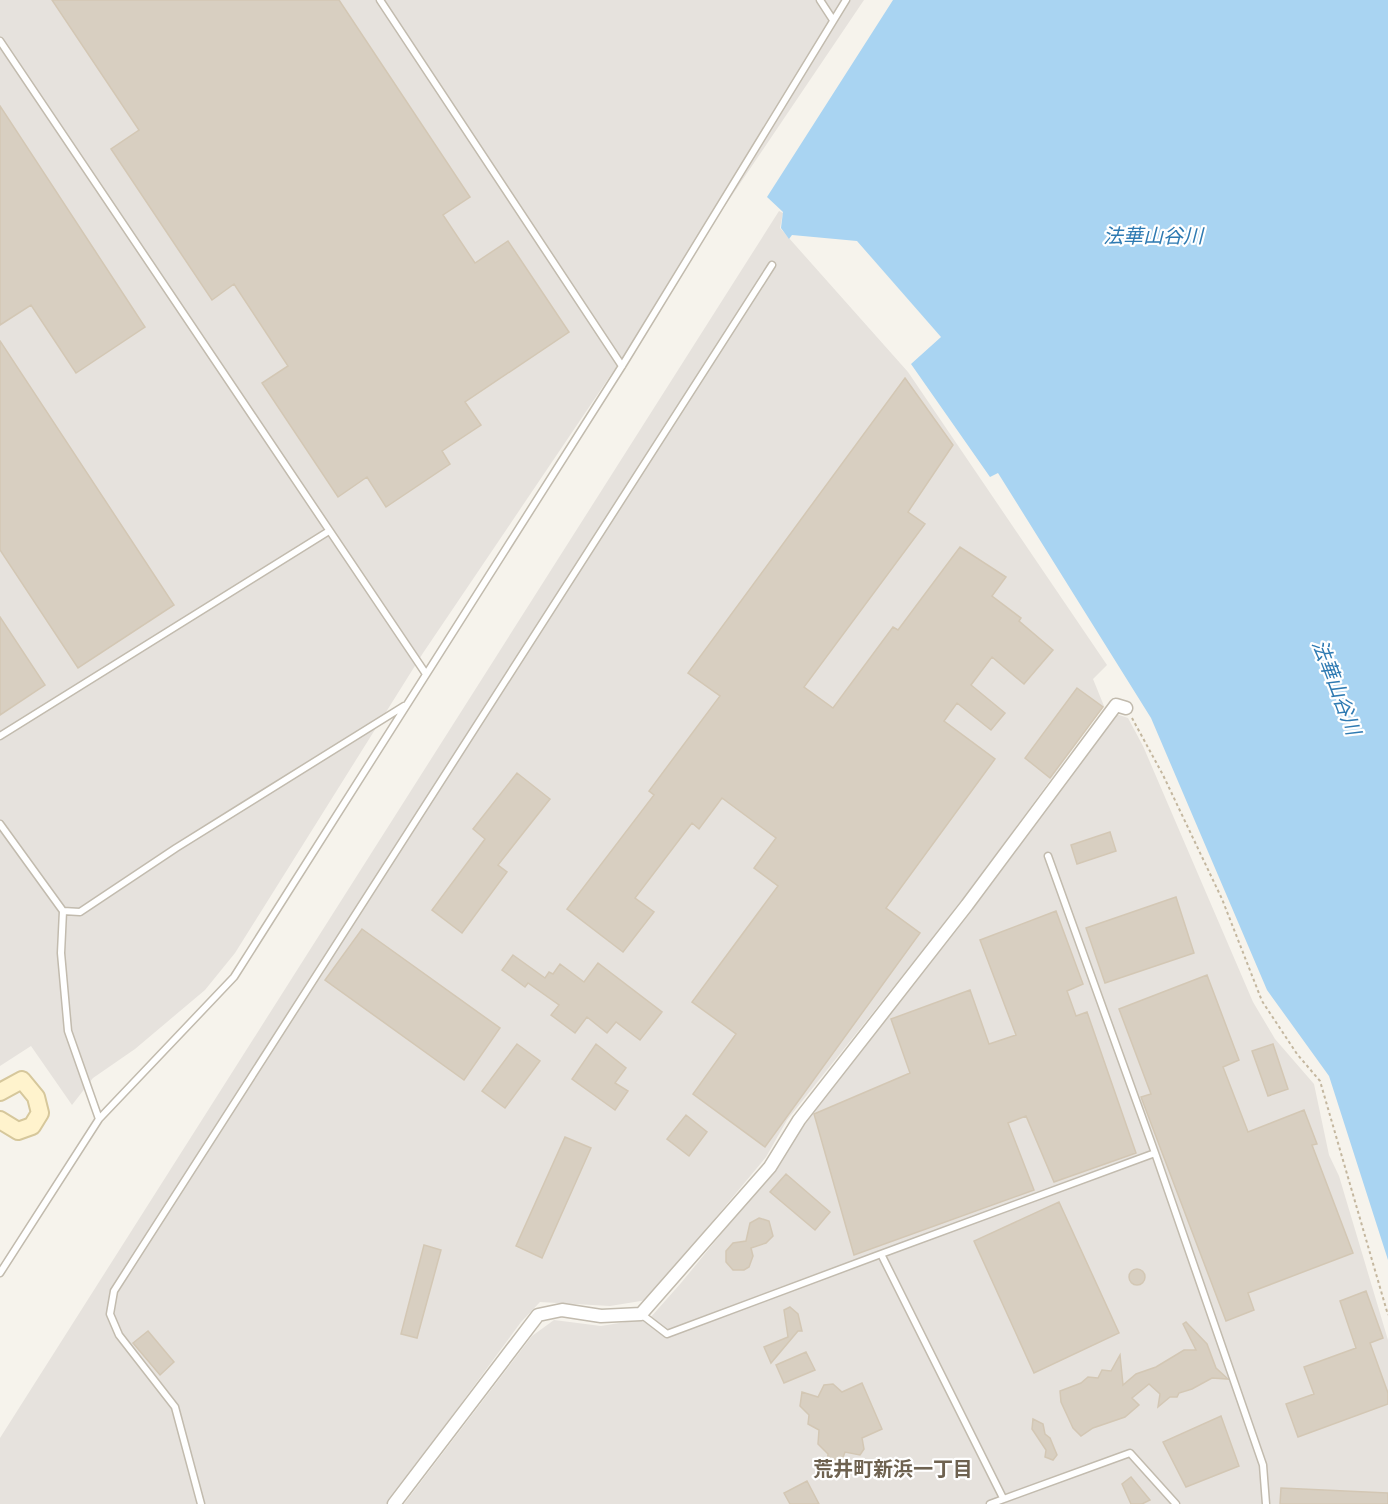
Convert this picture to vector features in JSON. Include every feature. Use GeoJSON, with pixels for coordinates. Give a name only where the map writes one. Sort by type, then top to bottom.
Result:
{"type":"FeatureCollection","features":[{"type":"Feature","properties":{"kind":"street"},"geometry":{"type":"LineString","coordinates":[[394,1504],[538,1315],[562,1310],[601,1316],[641,1314],[770,1167],[799,1119],[967,905],[1116,705],[1126,708]]}},
{"type":"Feature","properties":{"kind":"street"},"geometry":{"type":"LineString","coordinates":[[0,1092],[22,1080],[36,1098],[40,1113],[32,1126],[18,1131],[0,1120]]}},
{"type":"Feature","properties":{"kind":"lane"},"geometry":{"type":"LineString","coordinates":[[380,0],[622,366]]}},
{"type":"Feature","properties":{"kind":"lane"},"geometry":{"type":"LineString","coordinates":[[820,0],[833,20]]}},
{"type":"Feature","properties":{"kind":"lane"},"geometry":{"type":"LineString","coordinates":[[0,1274],[99,1119],[234,977],[622,366],[846,0]]}},
{"type":"Feature","properties":{"kind":"lane"},"geometry":{"type":"LineString","coordinates":[[0,41],[426,674]]}},
{"type":"Feature","properties":{"kind":"lane"},"geometry":{"type":"LineString","coordinates":[[201,1504],[175,1407],[118,1335],[110,1314],[114,1290],[772,265]]}},
{"type":"Feature","properties":{"kind":"lane"},"geometry":{"type":"LineString","coordinates":[[0,736],[329,531]]}},
{"type":"Feature","properties":{"kind":"lane"},"geometry":{"type":"LineString","coordinates":[[63,911],[80,912],[176,848],[406,705]]}},
{"type":"Feature","properties":{"kind":"lane"},"geometry":{"type":"LineString","coordinates":[[0,824],[63,911],[61,953],[68,1031],[99,1119]]}},
{"type":"Feature","properties":{"kind":"lane"},"geometry":{"type":"LineString","coordinates":[[1048,856],[1155,1153],[1263,1465],[1266,1504]]}},
{"type":"Feature","properties":{"kind":"lane"},"geometry":{"type":"LineString","coordinates":[[641,1314],[667,1334],[1155,1153]]}},
{"type":"Feature","properties":{"kind":"lane"},"geometry":{"type":"LineString","coordinates":[[881,1254],[1003,1498]]}},
{"type":"Feature","properties":{"kind":"lane"},"geometry":{"type":"LineString","coordinates":[[990,1504],[1130,1453],[1176,1504]]}},
{"type":"Feature","properties":{"kind":"path"},"geometry":{"type":"LineString","coordinates":[[1126,708],[1163,775],[1222,899],[1262,1001],[1297,1054],[1320,1081],[1388,1315]]}},
{"type":"Feature","properties":{"kind":"shaded area"},"geometry":{"type":"Polygon","coordinates":[[[0,0],[864,0],[423,653],[235,953],[205,990],[135,1049],[93,1078],[72,1105],[31,1046],[0,1066],[0,0]]]}},
{"type":"Feature","properties":{"kind":"shaded area"},"geometry":{"type":"Polygon","coordinates":[[[779,211],[783,213],[780,228],[908,372],[1107,665],[1093,679],[1104,706],[963,900],[787,1120],[766,1157],[647,1300],[610,1306],[540,1302],[521,1322],[387,1504],[0,1504],[0,1438],[779,211]]]}},
{"type":"Feature","properties":{"kind":"shaded area"},"geometry":{"type":"Polygon","coordinates":[[[1116,714],[1128,718],[1143,746],[1253,1002],[1275,1039],[1314,1084],[1329,1155],[1339,1176],[1388,1340],[1388,1504],[404,1504],[532,1336],[554,1320],[601,1326],[650,1318],[771,1173],[795,1129],[1116,714]]]}},
{"type":"Feature","properties":{"kind":"water","name":"法華山谷川"},"geometry":{"type":"Polygon","coordinates":[[[893,0],[1388,0],[1388,1260],[1329,1076],[1267,990],[1151,718],[998,473],[990,477],[911,364],[941,337],[857,241],[792,235],[789,239],[781,228],[783,212],[767,197],[893,0]]]}},
{"type":"Feature","properties":{"kind":"building"},"geometry":{"type":"Polygon","coordinates":[[[52,0],[339,0],[470,197],[443,215],[475,263],[508,241],[569,332],[465,402],[481,425],[442,451],[450,464],[386,507],[367,477],[338,497],[262,383],[288,366],[234,284],[212,300],[111,149],[139,130],[52,0]]]}},
{"type":"Feature","properties":{"kind":"building"},"geometry":{"type":"Polygon","coordinates":[[[0,106],[145,327],[76,373],[31,305],[0,325],[0,106]]]}},
{"type":"Feature","properties":{"kind":"building"},"geometry":{"type":"Polygon","coordinates":[[[0,341],[174,605],[78,668],[0,550],[0,341]]]}},
{"type":"Feature","properties":{"kind":"building"},"geometry":{"type":"Polygon","coordinates":[[[905,378],[953,445],[908,512],[925,524],[804,687],[833,708],[893,627],[898,630],[960,547],[1006,577],[992,596],[1021,618],[1019,621],[1053,650],[1024,684],[992,657],[971,685],[1005,713],[991,730],[957,703],[944,721],[995,759],[886,908],[920,933],[765,1147],[693,1094],[736,1034],[692,1002],[778,886],[754,868],[776,838],[722,798],[699,829],[692,823],[635,898],[654,912],[623,952],[567,909],[654,795],[649,791],[720,696],[688,673],[905,378]]]}},
{"type":"Feature","properties":{"kind":"building"},"geometry":{"type":"Polygon","coordinates":[[[0,617],[45,685],[0,715],[0,617]]]}},
{"type":"Feature","properties":{"kind":"building"},"geometry":{"type":"Polygon","coordinates":[[[1077,688],[1103,707],[1050,778],[1025,758],[1077,688]]]}},
{"type":"Feature","properties":{"kind":"building"},"geometry":{"type":"Polygon","coordinates":[[[517,773],[550,799],[498,865],[507,872],[462,933],[432,910],[485,839],[473,829],[517,773]]]}},
{"type":"Feature","properties":{"kind":"building"},"geometry":{"type":"Polygon","coordinates":[[[1110,832],[1116,851],[1077,864],[1071,845],[1110,832]]]}},
{"type":"Feature","properties":{"kind":"building"},"geometry":{"type":"Polygon","coordinates":[[[1176,897],[1194,953],[1105,983],[1086,928],[1176,897]]]}},
{"type":"Feature","properties":{"kind":"building"},"geometry":{"type":"Polygon","coordinates":[[[1056,911],[1083,984],[1067,991],[1076,1016],[1087,1012],[1136,1153],[1054,1182],[1026,1116],[1008,1123],[1034,1190],[854,1255],[814,1114],[910,1073],[891,1019],[970,990],[989,1044],[1016,1035],[980,940],[1056,911]]]}},
{"type":"Feature","properties":{"kind":"building"},"geometry":{"type":"Polygon","coordinates":[[[362,929],[500,1028],[464,1080],[325,980],[362,929]]]}},
{"type":"Feature","properties":{"kind":"building"},"geometry":{"type":"Polygon","coordinates":[[[513,955],[545,978],[549,972],[553,974],[560,964],[584,982],[598,963],[662,1012],[640,1040],[616,1022],[607,1033],[587,1017],[575,1033],[551,1015],[559,1005],[528,983],[525,987],[502,970],[513,955]]]}},
{"type":"Feature","properties":{"kind":"building"},"geometry":{"type":"Polygon","coordinates":[[[1207,975],[1239,1060],[1223,1067],[1248,1132],[1304,1110],[1317,1144],[1312,1145],[1353,1253],[1248,1293],[1254,1310],[1226,1321],[1141,1097],[1151,1094],[1119,1009],[1207,975]]]}},
{"type":"Feature","properties":{"kind":"building"},"geometry":{"type":"Polygon","coordinates":[[[517,1044],[540,1061],[505,1108],[482,1091],[517,1044]]]}},
{"type":"Feature","properties":{"kind":"building"},"geometry":{"type":"Polygon","coordinates":[[[596,1044],[626,1068],[615,1083],[628,1091],[615,1110],[572,1079],[596,1044]]]}},
{"type":"Feature","properties":{"kind":"building"},"geometry":{"type":"Polygon","coordinates":[[[1273,1044],[1288,1089],[1268,1096],[1252,1051],[1273,1044]]]}},
{"type":"Feature","properties":{"kind":"building"},"geometry":{"type":"Polygon","coordinates":[[[686,1115],[707,1132],[689,1156],[667,1139],[686,1115]]]}},
{"type":"Feature","properties":{"kind":"building"},"geometry":{"type":"Polygon","coordinates":[[[565,1137],[591,1148],[542,1258],[516,1246],[565,1137]]]}},
{"type":"Feature","properties":{"kind":"building"},"geometry":{"type":"Polygon","coordinates":[[[786,1174],[830,1212],[815,1230],[770,1192],[786,1174]]]}},
{"type":"Feature","properties":{"kind":"building"},"geometry":{"type":"Polygon","coordinates":[[[1059,1202],[1119,1333],[1034,1373],[974,1241],[1059,1202]]]}},
{"type":"Feature","properties":{"kind":"building"},"geometry":{"type":"Polygon","coordinates":[[[759,1218],[769,1221],[773,1236],[766,1243],[751,1248],[753,1256],[749,1267],[744,1270],[733,1270],[726,1262],[726,1251],[733,1243],[746,1241],[750,1223],[759,1218]]]}},
{"type":"Feature","properties":{"kind":"building"},"geometry":{"type":"Polygon","coordinates":[[[424,1245],[441,1250],[417,1338],[401,1334],[424,1245]]]}},
{"type":"Feature","properties":{"kind":"building"},"geometry":{"type":"Polygon","coordinates":[[[1137,1269],[1143,1271],[1145,1277],[1143,1283],[1137,1285],[1131,1283],[1129,1277],[1131,1271],[1137,1269]]]}},
{"type":"Feature","properties":{"kind":"building"},"geometry":{"type":"Polygon","coordinates":[[[1366,1291],[1383,1338],[1370,1343],[1388,1393],[1388,1404],[1298,1437],[1286,1404],[1314,1394],[1304,1367],[1356,1348],[1340,1301],[1366,1291]]]}},
{"type":"Feature","properties":{"kind":"building"},"geometry":{"type":"Polygon","coordinates":[[[790,1307],[798,1314],[802,1331],[798,1331],[771,1363],[764,1347],[788,1337],[784,1310],[790,1307]]]}},
{"type":"Feature","properties":{"kind":"building"},"geometry":{"type":"Polygon","coordinates":[[[1186,1322],[1207,1344],[1216,1368],[1228,1379],[1212,1378],[1179,1393],[1177,1397],[1170,1397],[1158,1407],[1160,1394],[1149,1384],[1132,1398],[1139,1405],[1125,1417],[1093,1428],[1081,1436],[1073,1428],[1061,1402],[1060,1391],[1081,1383],[1088,1377],[1098,1378],[1102,1370],[1111,1371],[1120,1355],[1123,1385],[1136,1374],[1156,1367],[1184,1350],[1196,1350],[1183,1324],[1186,1322]]]}},
{"type":"Feature","properties":{"kind":"building"},"geometry":{"type":"Polygon","coordinates":[[[148,1331],[174,1362],[160,1375],[133,1343],[148,1331]]]}},
{"type":"Feature","properties":{"kind":"building"},"geometry":{"type":"Polygon","coordinates":[[[806,1352],[815,1370],[784,1383],[776,1365],[806,1352]]]}},
{"type":"Feature","properties":{"kind":"building"},"geometry":{"type":"Polygon","coordinates":[[[862,1383],[882,1429],[862,1438],[864,1449],[860,1455],[845,1452],[841,1463],[833,1467],[827,1462],[828,1454],[818,1444],[819,1430],[808,1424],[809,1415],[800,1406],[802,1392],[818,1397],[824,1385],[833,1384],[842,1392],[862,1383]]]}},
{"type":"Feature","properties":{"kind":"building"},"geometry":{"type":"Polygon","coordinates":[[[1221,1416],[1239,1466],[1186,1487],[1163,1442],[1221,1416]]]}},
{"type":"Feature","properties":{"kind":"building"},"geometry":{"type":"Polygon","coordinates":[[[1033,1419],[1043,1424],[1045,1434],[1050,1438],[1057,1455],[1053,1460],[1045,1457],[1046,1450],[1032,1429],[1033,1419]]]}},
{"type":"Feature","properties":{"kind":"building"},"geometry":{"type":"Polygon","coordinates":[[[1131,1477],[1150,1500],[1142,1504],[1131,1504],[1122,1484],[1131,1477]]]}},
{"type":"Feature","properties":{"kind":"building"},"geometry":{"type":"Polygon","coordinates":[[[807,1481],[819,1504],[790,1504],[784,1493],[807,1481]]]}},
{"type":"Feature","properties":{"kind":"building"},"geometry":{"type":"Polygon","coordinates":[[[1281,1488],[1388,1493],[1388,1504],[1280,1504],[1281,1488]]]}},
{"type":"Feature","properties":{"kind":"district","name":"荒井町新浜一丁目"},"geometry":{"type":"Point","coordinates":[893,1468]}}]}
